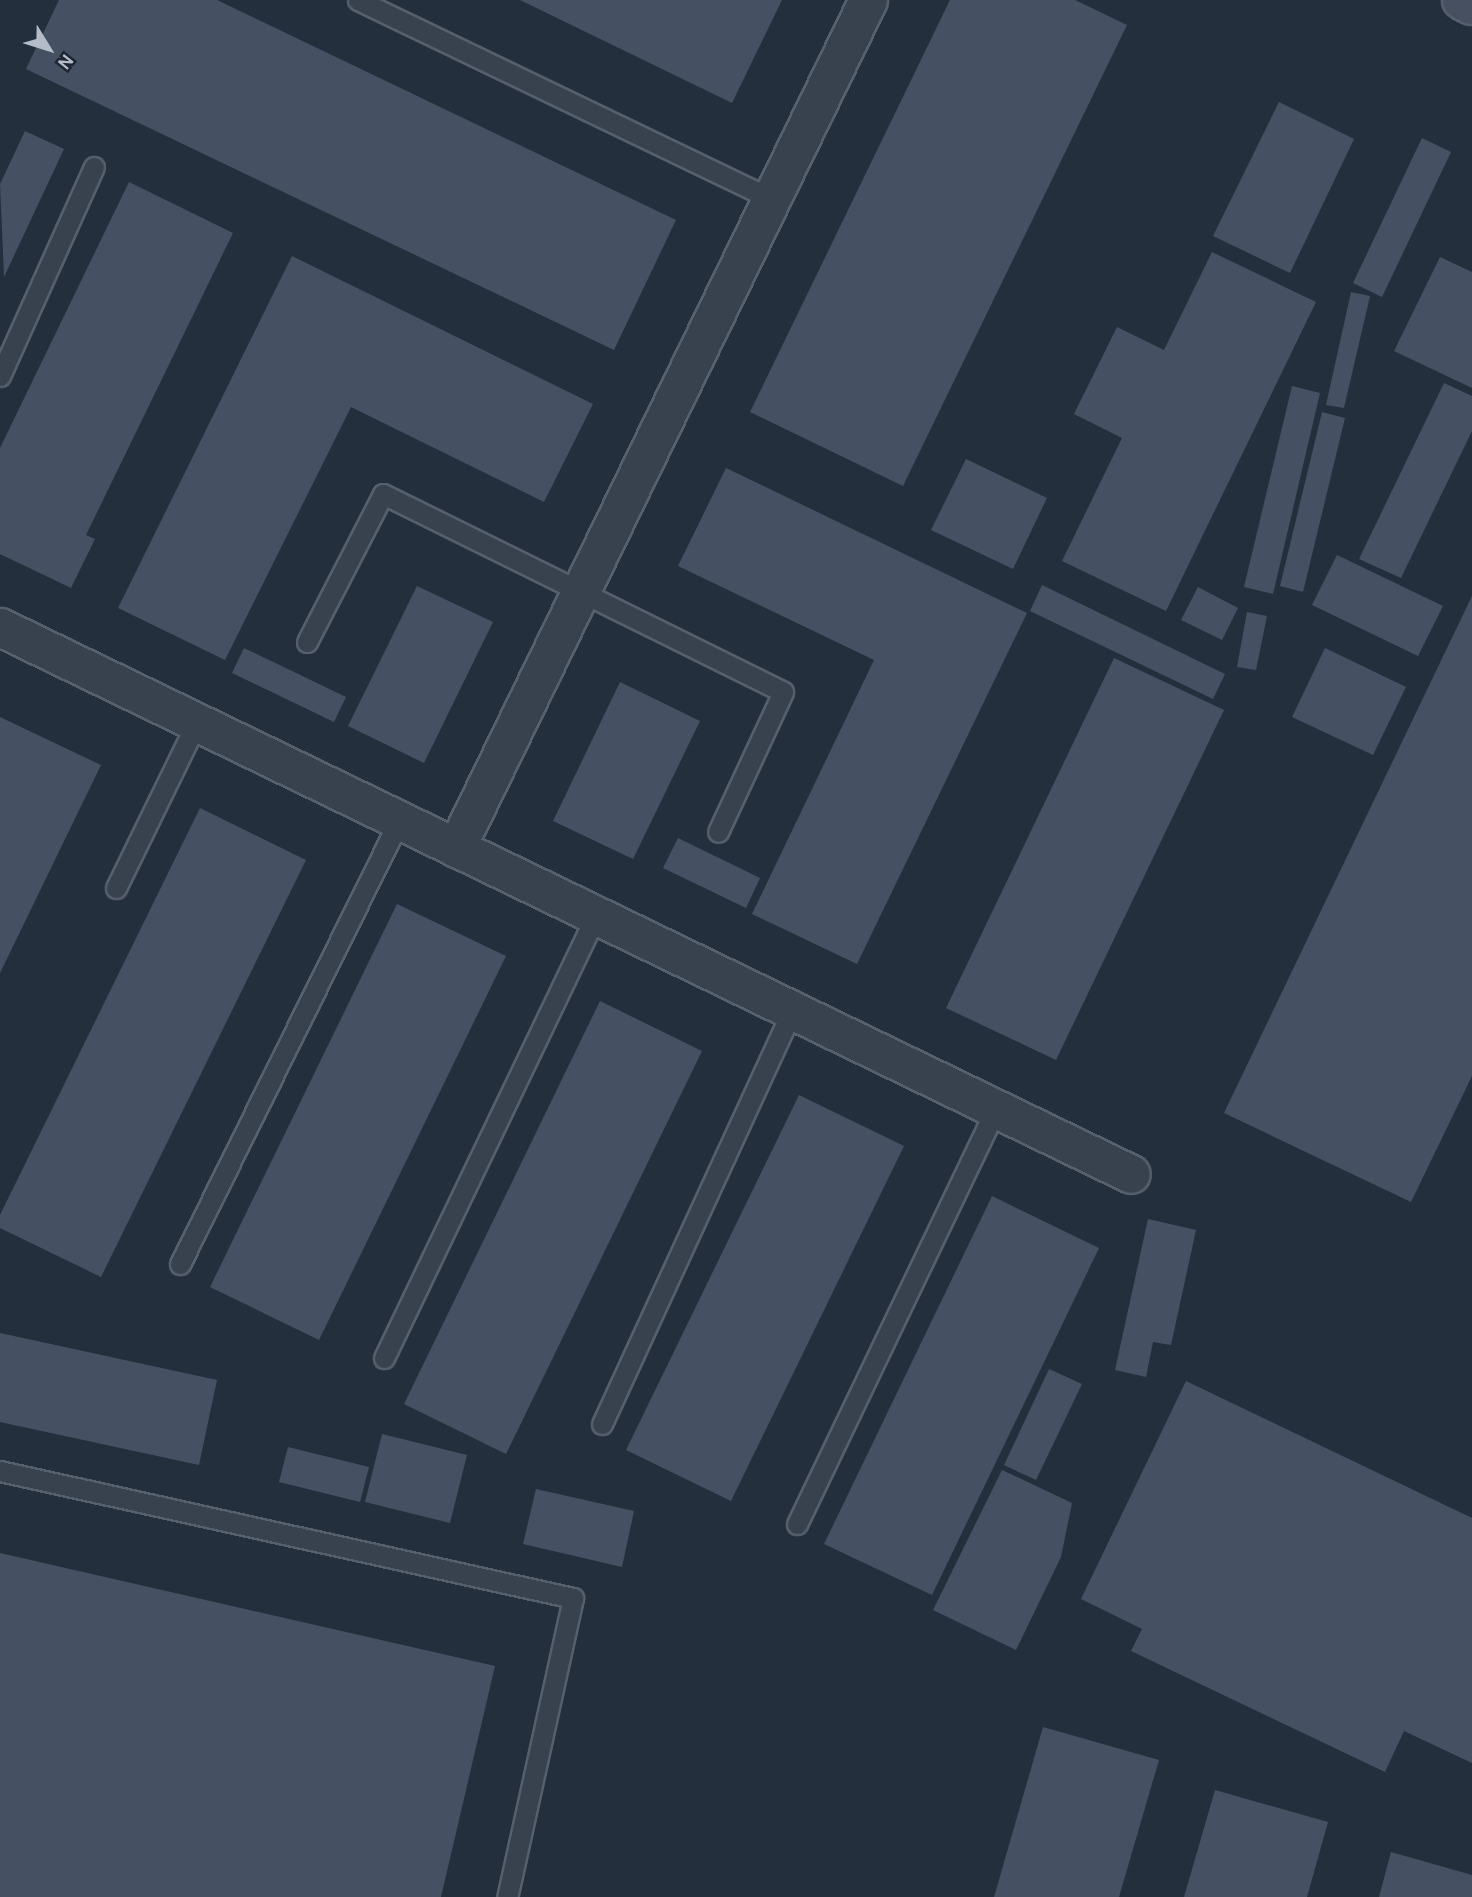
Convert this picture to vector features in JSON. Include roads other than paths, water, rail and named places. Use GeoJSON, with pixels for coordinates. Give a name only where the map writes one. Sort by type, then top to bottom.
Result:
{"type":"FeatureCollection","features":[{"type":"Feature","properties":{"kind":"main road"},"geometry":{"type":"LineString","coordinates":[[1462,0],[1472,5]]}},
{"type":"Feature","properties":{"kind":"street"},"geometry":{"type":"LineString","coordinates":[[456,848],[773,200],[867,0]]}},
{"type":"Feature","properties":{"kind":"street"},"geometry":{"type":"LineString","coordinates":[[0,627],[1131,1174]]}},
{"type":"Feature","properties":{"kind":"lane"},"geometry":{"type":"LineString","coordinates":[[358,0],[773,200]]}},
{"type":"Feature","properties":{"kind":"lane"},"geometry":{"type":"LineString","coordinates":[[0,376],[94,167]]}},
{"type":"Feature","properties":{"kind":"lane"},"geometry":{"type":"LineString","coordinates":[[307,642],[383,494],[783,692],[718,832]]}},
{"type":"Feature","properties":{"kind":"lane"},"geometry":{"type":"LineString","coordinates":[[116,888],[197,722]]}},
{"type":"Feature","properties":{"kind":"lane"},"geometry":{"type":"LineString","coordinates":[[180,1264],[399,820]]}},
{"type":"Feature","properties":{"kind":"lane"},"geometry":{"type":"LineString","coordinates":[[384,1358],[596,915]]}},
{"type":"Feature","properties":{"kind":"lane"},"geometry":{"type":"LineString","coordinates":[[602,1424],[792,1010]]}},
{"type":"Feature","properties":{"kind":"lane"},"geometry":{"type":"LineString","coordinates":[[797,1524],[996,1109]]}},
{"type":"Feature","properties":{"kind":"lane"},"geometry":{"type":"LineString","coordinates":[[0,1471],[573,1598],[507,1897]]}}]}
